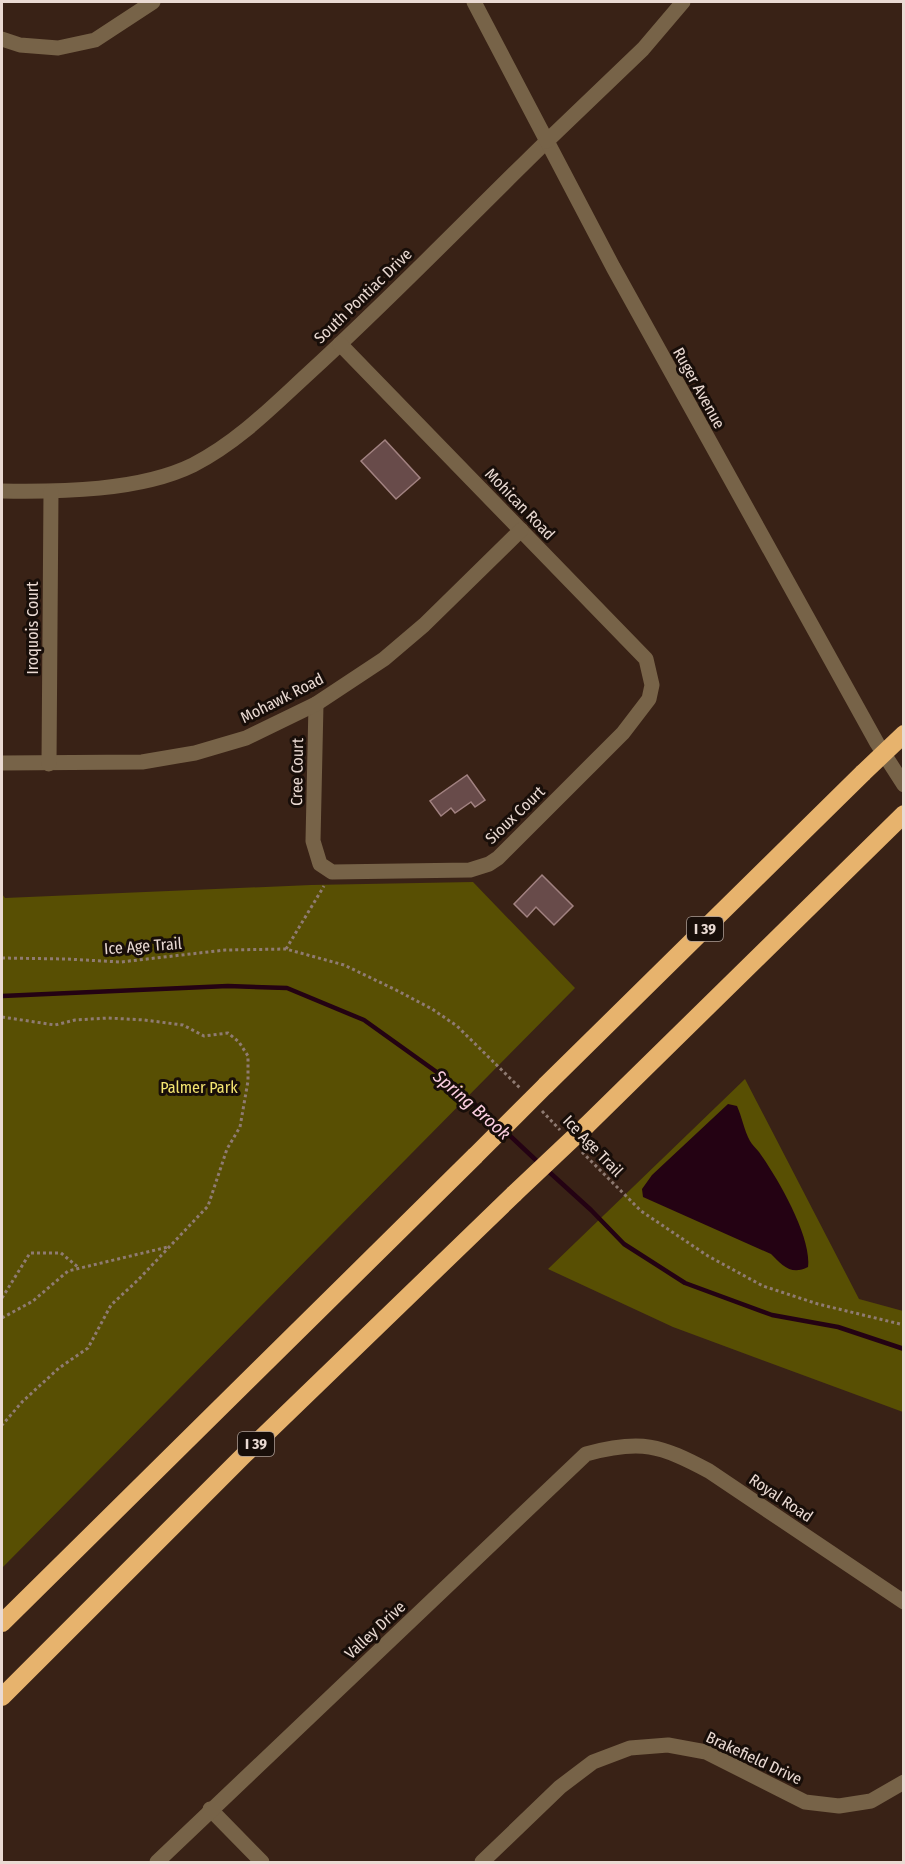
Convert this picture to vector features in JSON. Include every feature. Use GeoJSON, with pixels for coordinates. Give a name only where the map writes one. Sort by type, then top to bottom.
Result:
{"type":"FeatureCollection","features":[{"type":"Feature","properties":{"kind":"highway","name":"I 39"},"geometry":{"type":"LineString","coordinates":[[2,1623],[903,734]]}},
{"type":"Feature","properties":{"kind":"highway","name":"I 39"},"geometry":{"type":"LineString","coordinates":[[2,1697],[244,1455],[586,1126],[898,819]]}},
{"type":"Feature","properties":{"kind":"street"},"geometry":{"type":"LineString","coordinates":[[2,39],[20,45],[58,48],[94,40],[153,2]]}},
{"type":"Feature","properties":{"kind":"street","name":"Ruger Avenue"},"geometry":{"type":"LineString","coordinates":[[474,2],[705,435],[877,743],[903,785]]}},
{"type":"Feature","properties":{"kind":"street","name":"South Pontiac Drive"},"geometry":{"type":"LineString","coordinates":[[2,491],[51,492],[144,482],[192,465],[235,440],[340,344],[643,49],[683,2]]}},
{"type":"Feature","properties":{"kind":"street","name":"Mohican Road"},"geometry":{"type":"LineString","coordinates":[[340,344],[645,659],[651,685],[649,699]]}},
{"type":"Feature","properties":{"kind":"street","name":"Iroquois Court"},"geometry":{"type":"LineString","coordinates":[[49,764],[51,492]]}},
{"type":"Feature","properties":{"kind":"street","name":"Mohawk Road"},"geometry":{"type":"LineString","coordinates":[[2,763],[142,762],[195,753],[246,738],[316,704],[384,659],[408,639],[520,530]]}},
{"type":"Feature","properties":{"kind":"street","name":"Sioux Court"},"geometry":{"type":"LineString","coordinates":[[332,872],[470,870],[489,864],[507,850],[623,733],[649,699]]}},
{"type":"Feature","properties":{"kind":"street","name":"Cree Court"},"geometry":{"type":"LineString","coordinates":[[316,704],[313,841],[320,864],[332,872]]}},
{"type":"Feature","properties":{"kind":"street","name":"Royal Road"},"geometry":{"type":"LineString","coordinates":[[629,1445],[644,1445],[677,1454],[709,1471],[903,1602]]}},
{"type":"Feature","properties":{"kind":"street","name":"Valley Drive"},"geometry":{"type":"LineString","coordinates":[[157,1863],[210,1809],[586,1455],[614,1446],[629,1445]]}},
{"type":"Feature","properties":{"kind":"street","name":"Brakefield Drive"},"geometry":{"type":"LineString","coordinates":[[482,1863],[560,1787],[593,1762],[630,1748],[668,1745],[706,1752],[805,1802],[839,1806],[871,1801],[903,1782]]}},
{"type":"Feature","properties":{"kind":"street"},"geometry":{"type":"LineString","coordinates":[[210,1809],[262,1863]]}},
{"type":"Feature","properties":{"kind":"path"},"geometry":{"type":"LineString","coordinates":[[286,949],[332,872]]}},
{"type":"Feature","properties":{"kind":"path","name":"Ice Age Trail"},"geometry":{"type":"LineString","coordinates":[[2,958],[66,958],[121,962],[225,950],[286,949],[344,965],[432,1009],[457,1026],[522,1090]]}},
{"type":"Feature","properties":{"kind":"path"},"geometry":{"type":"LineString","coordinates":[[2,1017],[55,1024],[108,1018],[183,1025],[204,1036],[228,1033],[239,1042],[248,1056],[248,1081],[240,1127],[228,1149],[208,1206],[111,1305],[88,1348],[59,1368],[23,1401],[2,1425]]}},
{"type":"Feature","properties":{"kind":"path","name":"Ice Age Trail"},"geometry":{"type":"LineString","coordinates":[[538,1107],[563,1133]]}},
{"type":"Feature","properties":{"kind":"path","name":"Ice Age Trail"},"geometry":{"type":"LineString","coordinates":[[580,1150],[641,1211],[708,1256],[763,1286],[818,1304],[903,1325]]}},
{"type":"Feature","properties":{"kind":"path"},"geometry":{"type":"LineString","coordinates":[[2,1318],[33,1301],[68,1271],[170,1247]]}},
{"type":"Feature","properties":{"kind":"path"},"geometry":{"type":"LineString","coordinates":[[2,1298],[30,1253],[61,1253],[79,1268]]}},
{"type":"Feature","properties":{"kind":"green space","name":"Palmer Park"},"geometry":{"type":"Polygon","coordinates":[[[473,882],[575,988],[2,1568],[2,894],[5,898],[311,885],[473,882]]]}},
{"type":"Feature","properties":{"kind":"green space"},"geometry":{"type":"Polygon","coordinates":[[[745,1079],[859,1299],[903,1311],[903,1412],[673,1327],[548,1269],[745,1079]]]}},
{"type":"Feature","properties":{"kind":"shaded area"},"geometry":{"type":"Polygon","coordinates":[[[728,1104],[737,1106],[750,1141],[766,1163],[792,1208],[805,1240],[808,1267],[797,1270],[787,1268],[771,1254],[643,1197],[642,1189],[652,1175],[728,1104]]]}},
{"type":"Feature","properties":{"kind":"building"},"geometry":{"type":"Polygon","coordinates":[[[385,440],[420,478],[396,499],[361,461],[385,440]]]}},
{"type":"Feature","properties":{"kind":"building"},"geometry":{"type":"Polygon","coordinates":[[[467,775],[485,800],[475,807],[471,802],[455,813],[451,808],[441,816],[430,801],[467,775]]]}},
{"type":"Feature","properties":{"kind":"building"},"geometry":{"type":"Polygon","coordinates":[[[542,875],[573,906],[554,925],[536,907],[527,917],[514,904],[542,875]]]}},
{"type":"Feature","properties":{"kind":"waterway","name":"Spring Brook"},"geometry":{"type":"LineString","coordinates":[[2,996],[228,986],[287,988],[364,1020],[452,1083],[498,1126]]}},
{"type":"Feature","properties":{"kind":"waterway","name":"Spring Brook"},"geometry":{"type":"LineString","coordinates":[[505,1131],[540,1164]]}},
{"type":"Feature","properties":{"kind":"waterway","name":"Spring Brook"},"geometry":{"type":"LineString","coordinates":[[547,1170],[624,1244],[685,1283],[772,1315],[838,1327],[904,1349]]}}]}
